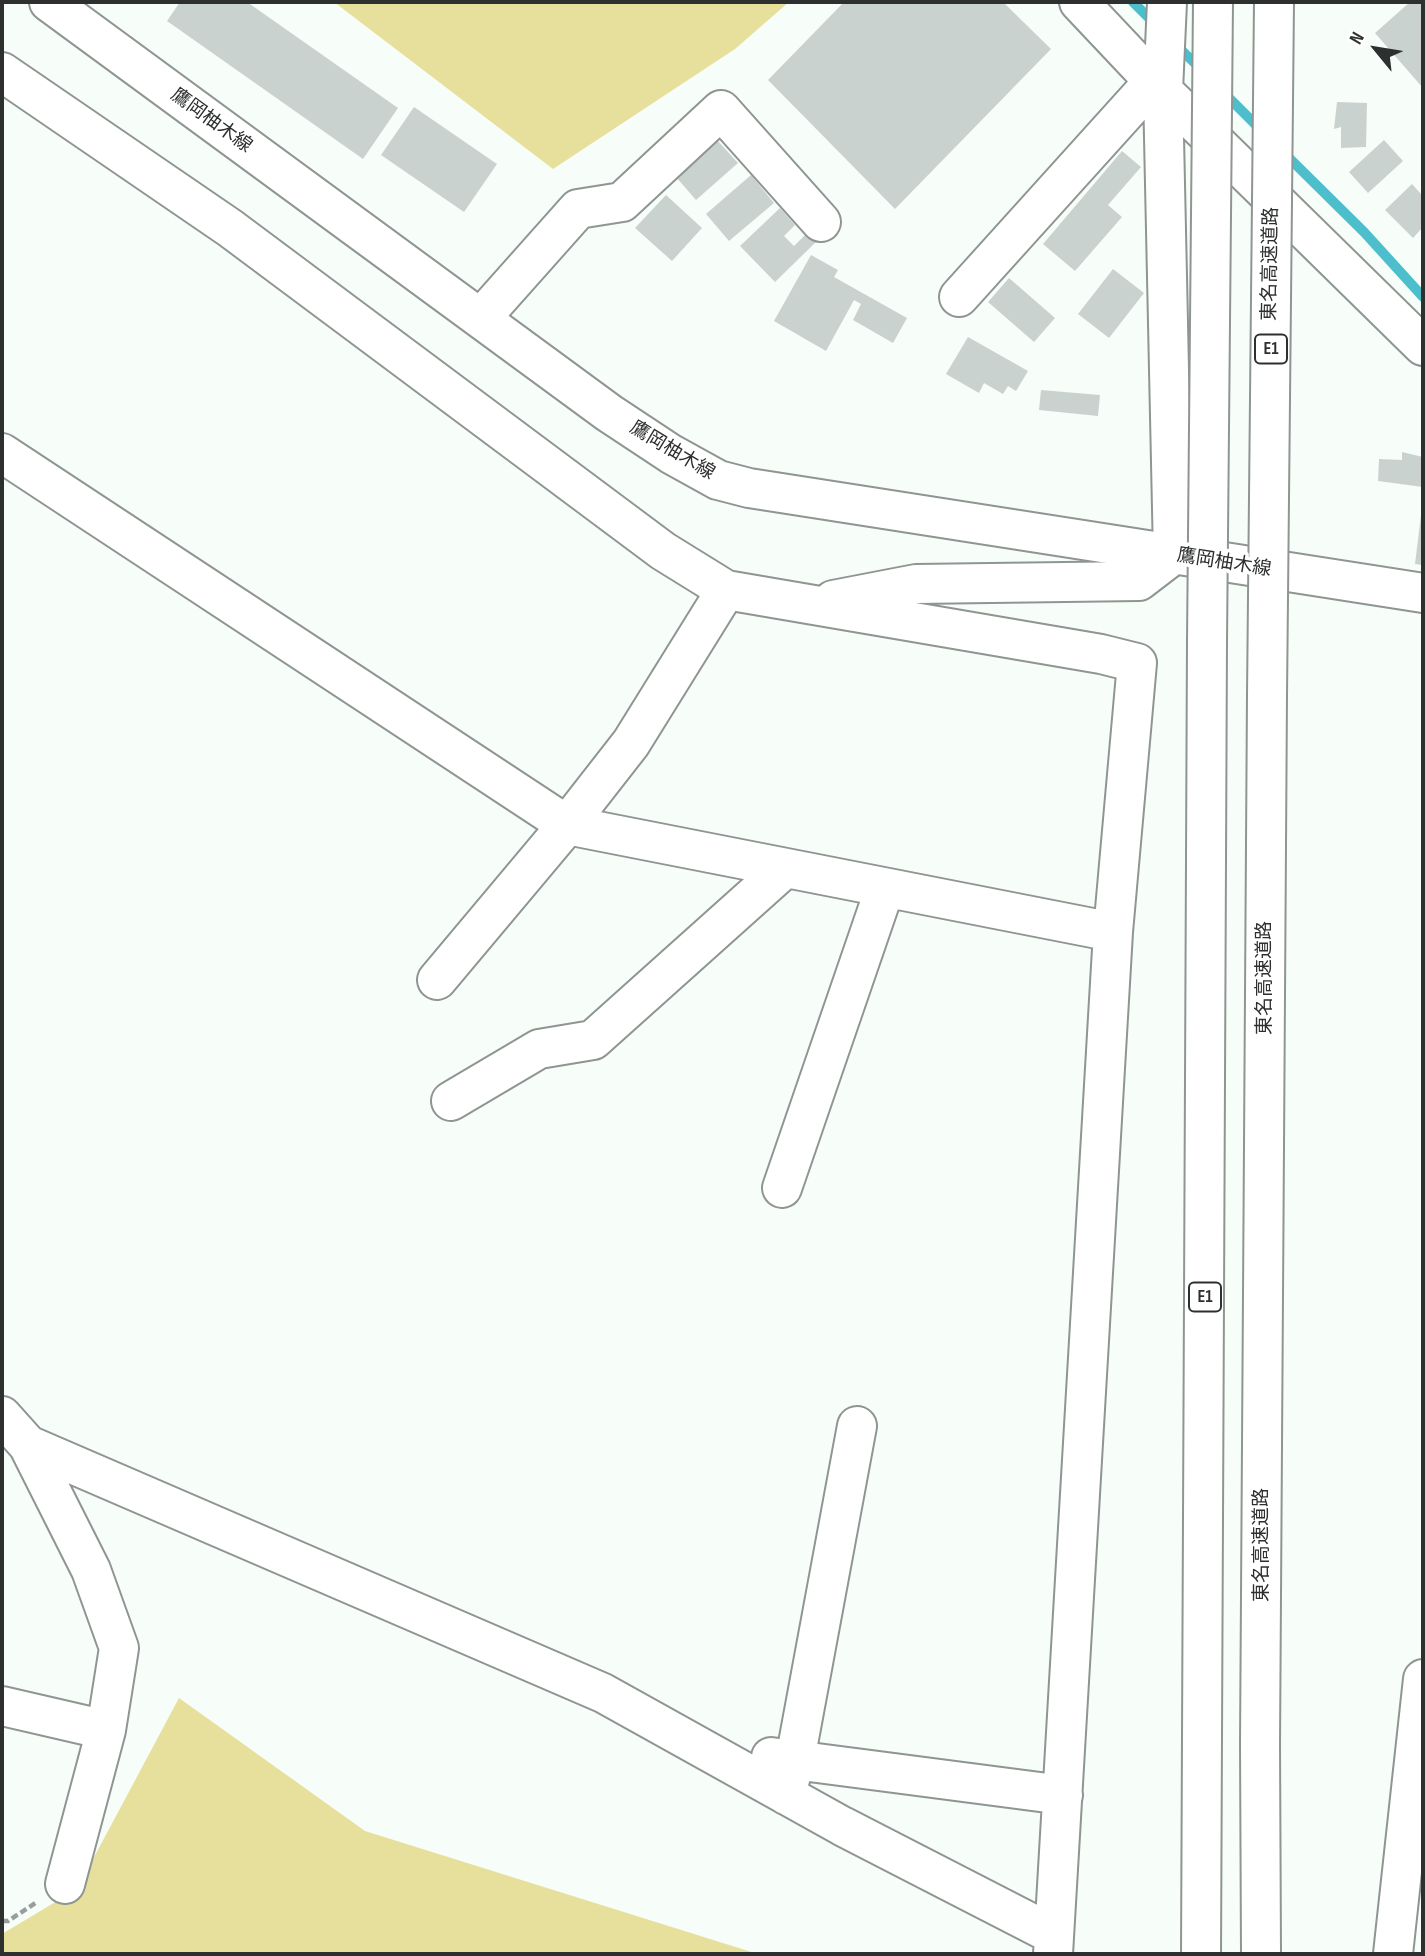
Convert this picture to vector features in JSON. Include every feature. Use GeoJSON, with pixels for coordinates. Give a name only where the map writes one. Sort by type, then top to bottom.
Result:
{"type":"FeatureCollection","features":[{"type":"Feature","properties":{"kind":"main road","name":"鷹岡柚木線"},"geometry":{"type":"LineString","coordinates":[[49,2],[609,413],[671,454],[718,480],[749,488],[1423,593]]}},
{"type":"Feature","properties":{"kind":"main road"},"geometry":{"type":"LineString","coordinates":[[1079,2],[1159,86],[1423,346]]}},
{"type":"Feature","properties":{"kind":"main road"},"geometry":{"type":"LineString","coordinates":[[811,604],[916,584],[1139,581],[1173,555],[1159,86],[1167,2]]}},
{"type":"Feature","properties":{"kind":"main road","name":"E1"},"geometry":{"type":"LineString","coordinates":[[1201,1954],[1213,2]]}},
{"type":"Feature","properties":{"kind":"main road","name":"東名高速道路"},"geometry":{"type":"LineString","coordinates":[[1261,1954],[1260,1730],[1274,2]]}},
{"type":"Feature","properties":{"kind":"main road"},"geometry":{"type":"LineString","coordinates":[[2,72],[230,228],[663,551],[726,590],[1101,654],[1137,663],[1113,932],[1053,1945],[790,1778],[703,1749],[603,1693],[28,1445]]}},
{"type":"Feature","properties":{"kind":"main road"},"geometry":{"type":"LineString","coordinates":[[959,297],[1159,86]]}},
{"type":"Feature","properties":{"kind":"main road"},"geometry":{"type":"LineString","coordinates":[[481,318],[578,209],[622,202],[721,110],[821,222]]}},
{"type":"Feature","properties":{"kind":"main road"},"geometry":{"type":"LineString","coordinates":[[2,453],[567,825],[1113,932]]}},
{"type":"Feature","properties":{"kind":"main road"},"geometry":{"type":"LineString","coordinates":[[437,980],[567,825],[631,743],[726,590]]}},
{"type":"Feature","properties":{"kind":"main road"},"geometry":{"type":"LineString","coordinates":[[451,1101],[539,1049],[593,1040],[785,868]]}},
{"type":"Feature","properties":{"kind":"main road"},"geometry":{"type":"LineString","coordinates":[[782,1188],[885,888]]}},
{"type":"Feature","properties":{"kind":"main road"},"geometry":{"type":"LineString","coordinates":[[2,1416],[28,1445],[91,1570],[119,1648],[106,1730],[65,1884]]}},
{"type":"Feature","properties":{"kind":"main road"},"geometry":{"type":"LineString","coordinates":[[790,1778],[857,1426]]}},
{"type":"Feature","properties":{"kind":"main road"},"geometry":{"type":"LineString","coordinates":[[1393,1954],[1423,1679]]}},
{"type":"Feature","properties":{"kind":"main road"},"geometry":{"type":"LineString","coordinates":[[2,1706],[106,1730]]}},
{"type":"Feature","properties":{"kind":"main road"},"geometry":{"type":"LineString","coordinates":[[790,1778],[1063,1795]]}},
{"type":"Feature","properties":{"kind":"shaded area"},"geometry":{"type":"Polygon","coordinates":[[[334,2],[789,2],[735,49],[553,169],[334,2]]]}},
{"type":"Feature","properties":{"kind":"shaded area"},"geometry":{"type":"Polygon","coordinates":[[[179,1698],[365,1831],[758,1954],[2,1954],[2,1934],[77,1889],[179,1698]]]}},
{"type":"Feature","properties":{"kind":"building"},"geometry":{"type":"Polygon","coordinates":[[[180,2],[247,2],[398,108],[363,159],[167,21],[180,2]]]}},
{"type":"Feature","properties":{"kind":"building"},"geometry":{"type":"Polygon","coordinates":[[[844,2],[1003,2],[1051,49],[895,209],[768,80],[844,2]]]}},
{"type":"Feature","properties":{"kind":"building"},"geometry":{"type":"Polygon","coordinates":[[[1410,2],[1423,2],[1423,88],[1375,33],[1410,2]]]}},
{"type":"Feature","properties":{"kind":"building"},"geometry":{"type":"Polygon","coordinates":[[[1337,102],[1367,103],[1366,147],[1341,148],[1341,127],[1334,129],[1337,102]]]}},
{"type":"Feature","properties":{"kind":"building"},"geometry":{"type":"Polygon","coordinates":[[[414,107],[497,164],[464,212],[381,155],[414,107]]]}},
{"type":"Feature","properties":{"kind":"building"},"geometry":{"type":"Polygon","coordinates":[[[717,140],[738,163],[696,200],[676,177],[717,140]]]}},
{"type":"Feature","properties":{"kind":"building"},"geometry":{"type":"Polygon","coordinates":[[[1384,140],[1403,161],[1368,193],[1349,172],[1384,140]]]}},
{"type":"Feature","properties":{"kind":"building"},"geometry":{"type":"Polygon","coordinates":[[[1122,151],[1141,167],[1108,205],[1122,217],[1075,271],[1043,244],[1122,151]]]}},
{"type":"Feature","properties":{"kind":"building"},"geometry":{"type":"Polygon","coordinates":[[[751,175],[774,203],[729,241],[706,214],[751,175]]]}},
{"type":"Feature","properties":{"kind":"building"},"geometry":{"type":"Polygon","coordinates":[[[1412,184],[1421,194],[1423,191],[1423,227],[1413,238],[1385,210],[1412,184]]]}},
{"type":"Feature","properties":{"kind":"building"},"geometry":{"type":"Polygon","coordinates":[[[666,195],[702,228],[672,261],[635,228],[666,195]]]}},
{"type":"Feature","properties":{"kind":"building"},"geometry":{"type":"Polygon","coordinates":[[[780,208],[795,225],[784,236],[794,246],[805,235],[816,242],[775,282],[740,246],[780,208]]]}},
{"type":"Feature","properties":{"kind":"building"},"geometry":{"type":"Polygon","coordinates":[[[811,255],[838,270],[834,277],[907,318],[893,343],[853,320],[861,304],[854,300],[826,351],[774,321],[811,255]]]}},
{"type":"Feature","properties":{"kind":"building"},"geometry":{"type":"Polygon","coordinates":[[[1113,269],[1144,293],[1109,338],[1078,314],[1113,269]]]}},
{"type":"Feature","properties":{"kind":"building"},"geometry":{"type":"Polygon","coordinates":[[[1009,278],[1055,318],[1034,342],[988,302],[1009,278]]]}},
{"type":"Feature","properties":{"kind":"building"},"geometry":{"type":"Polygon","coordinates":[[[968,337],[1028,371],[1016,391],[1008,386],[1003,394],[984,383],[979,393],[946,374],[968,337]]]}},
{"type":"Feature","properties":{"kind":"building"},"geometry":{"type":"Polygon","coordinates":[[[1041,390],[1100,395],[1098,416],[1039,410],[1041,390]]]}},
{"type":"Feature","properties":{"kind":"building"},"geometry":{"type":"Polygon","coordinates":[[[1402,452],[1423,457],[1423,487],[1378,481],[1379,459],[1402,460],[1402,452]]]}},
{"type":"Feature","properties":{"kind":"building"},"geometry":{"type":"Polygon","coordinates":[[[1423,507],[1423,565],[1415,564],[1423,507]]]}},
{"type":"Feature","properties":{"kind":"waterway"},"geometry":{"type":"LineString","coordinates":[[1133,2],[1155,24]]}},
{"type":"Feature","properties":{"kind":"waterway"},"geometry":{"type":"LineString","coordinates":[[1175,44],[1202,70]]}},
{"type":"Feature","properties":{"kind":"waterway"},"geometry":{"type":"LineString","coordinates":[[1222,91],[1261,130]]}},
{"type":"Feature","properties":{"kind":"waterway"},"geometry":{"type":"LineString","coordinates":[[1284,153],[1364,232],[1423,297]]}}]}
